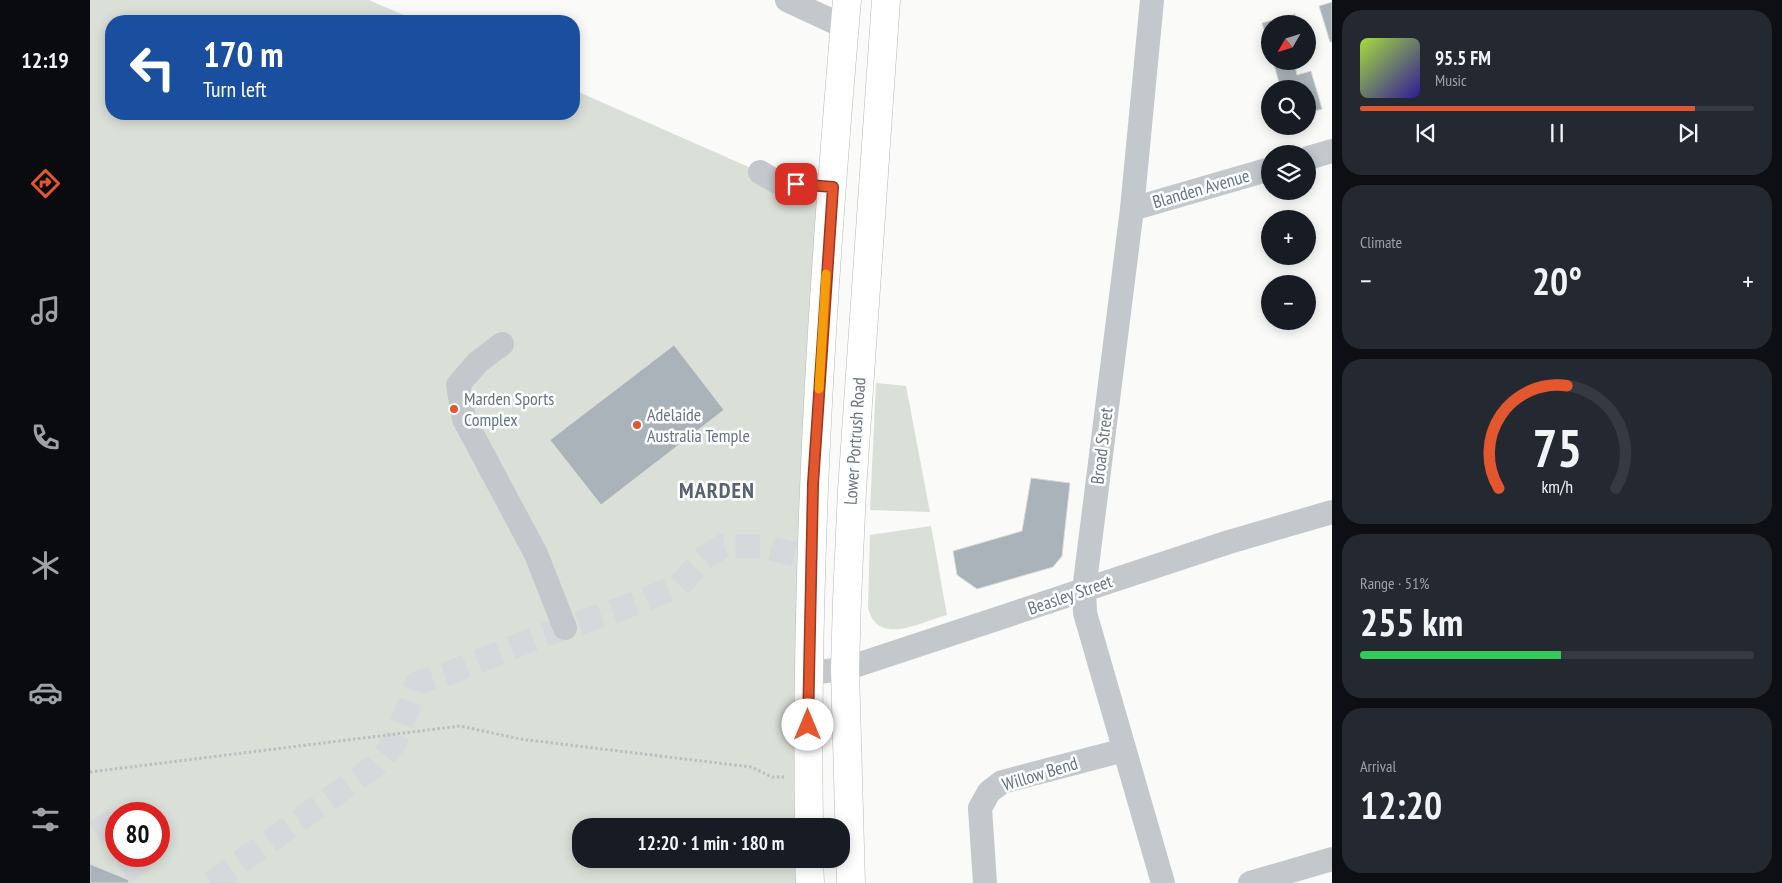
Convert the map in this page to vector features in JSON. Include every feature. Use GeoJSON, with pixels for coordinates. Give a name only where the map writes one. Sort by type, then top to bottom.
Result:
{"type":"FeatureCollection","features":[{"type":"Feature","properties":{"kind":"highway"},"geometry":{"type":"LineString","coordinates":[[809,818],[808,673],[814,475],[847,0]]}},
{"type":"Feature","properties":{"kind":"highway"},"geometry":{"type":"LineString","coordinates":[[845,27],[873,0]]}},
{"type":"Feature","properties":{"kind":"highway","name":"Lower Portrush Road"},"geometry":{"type":"LineString","coordinates":[[852,883],[845,669],[850,514],[878,84],[886,0]]}},
{"type":"Feature","properties":{"kind":"highway"},"geometry":{"type":"LineString","coordinates":[[845,27],[866,56],[878,84]]}},
{"type":"Feature","properties":{"kind":"highway"},"geometry":{"type":"LineString","coordinates":[[812,559],[830,541],[850,514]]}},
{"type":"Feature","properties":{"kind":"highway"},"geometry":{"type":"LineString","coordinates":[[812,559],[825,571],[847,600]]}},
{"type":"Feature","properties":{"kind":"highway"},"geometry":{"type":"LineString","coordinates":[[809,868],[810,883]]}},
{"type":"Feature","properties":{"kind":"street"},"geometry":{"type":"LineString","coordinates":[[787,0],[845,27]]}},
{"type":"Feature","properties":{"kind":"street","name":"Broad Street"},"geometry":{"type":"LineString","coordinates":[[1152,0],[1132,209],[1084,590],[1086,613],[1163,883]]}},
{"type":"Feature","properties":{"kind":"street"},"geometry":{"type":"LineString","coordinates":[[1316,156],[1332,152]]}},
{"type":"Feature","properties":{"kind":"street"},"geometry":{"type":"LineString","coordinates":[[760,172],[776,182],[833,187]]}},
{"type":"Feature","properties":{"kind":"street","name":"Blanden Avenue"},"geometry":{"type":"LineString","coordinates":[[1132,209],[1261,172]]}},
{"type":"Feature","properties":{"kind":"street"},"geometry":{"type":"LineString","coordinates":[[502,344],[478,362],[458,385],[464,418],[536,554],[565,628]]}},
{"type":"Feature","properties":{"kind":"street","name":"Beasley Street"},"geometry":{"type":"LineString","coordinates":[[808,673],[845,669],[1229,542],[1332,512]]}},
{"type":"Feature","properties":{"kind":"street","name":"Willow Bend"},"geometry":{"type":"LineString","coordinates":[[985,883],[980,808],[989,792],[1002,782],[1124,750]]}},
{"type":"Feature","properties":{"kind":"street"},"geometry":{"type":"LineString","coordinates":[[1250,883],[1332,859]]}},
{"type":"Feature","properties":{"kind":"path"},"geometry":{"type":"LineString","coordinates":[[90,772],[460,726],[520,739],[751,767],[772,777],[807,777]]}},
{"type":"Feature","properties":{"kind":"shaded area","name":"Marden Sports Complex"},"geometry":{"type":"Polygon","coordinates":[[[90,0],[369,0],[403,15],[105,15],[105,120],[580,120],[580,93],[760,172],[833,187],[809,818],[572,818],[572,868],[809,868],[810,883],[90,883],[90,0]]]}},
{"type":"Feature","properties":{"kind":"shaded area"},"geometry":{"type":"Polygon","coordinates":[[[876,383],[906,386],[930,512],[870,510],[876,383]]]}},
{"type":"Feature","properties":{"kind":"shaded area"},"geometry":{"type":"Polygon","coordinates":[[[931,526],[947,615],[901,629],[881,627],[873,620],[868,608],[870,535],[931,526]]]}},
{"type":"Feature","properties":{"kind":"building"},"geometry":{"type":"Polygon","coordinates":[[[1332,2],[1332,42],[1330,42],[1319,6],[1332,2]]]}},
{"type":"Feature","properties":{"kind":"building"},"geometry":{"type":"Polygon","coordinates":[[[1276,70],[1296,70],[1297,75],[1311,71],[1314,80],[1278,80],[1276,70]]]}},
{"type":"Feature","properties":{"kind":"building"},"geometry":{"type":"Polygon","coordinates":[[[1316,88],[1322,109],[1316,111],[1316,88]]]}},
{"type":"Feature","properties":{"kind":"building","name":"Adelaide Australia Temple"},"geometry":{"type":"Polygon","coordinates":[[[674,345],[724,410],[601,505],[550,440],[674,345]]]}},
{"type":"Feature","properties":{"kind":"building"},"geometry":{"type":"Polygon","coordinates":[[[1031,478],[1070,483],[1062,556],[1053,567],[977,589],[957,575],[953,551],[1022,531],[1031,478]]]}},
{"type":"Feature","properties":{"kind":"building"},"geometry":{"type":"Polygon","coordinates":[[[90,864],[129,880],[128,883],[90,883],[90,864]]]}},
{"type":"Feature","properties":{"kind":"tunnel"},"geometry":{"type":"LineString","coordinates":[[211,883],[375,766],[395,742],[417,683],[447,674],[541,636],[623,608],[679,586],[704,558],[723,546],[762,546],[811,559]]}},
{"type":"Feature","properties":{"kind":"tunnel"},"geometry":{"type":"LineString","coordinates":[[98,816],[105,826]]}},
{"type":"Feature","properties":{"kind":"tunnel"},"geometry":{"type":"LineString","coordinates":[[135,867],[146,883]]}},
{"type":"Feature","properties":{"kind":"slow traffic"},"geometry":{"type":"LineString","coordinates":[[819,389],[826,274]]}},
{"type":"Feature","properties":{"kind":"place","name":"Marden Sports Complex"},"geometry":{"type":"Point","coordinates":[454,409]}},
{"type":"Feature","properties":{"kind":"place","name":"Adelaide Australia Temple"},"geometry":{"type":"Point","coordinates":[637,425]}},
{"type":"Feature","properties":{"kind":"district","name":"MARDEN"},"geometry":{"type":"Point","coordinates":[717,490]}},
{"type":"Feature","properties":{"kind":"route"},"geometry":{"type":"LineString","coordinates":[[796,184],[833,187],[813,484],[808,725]]}}]}
